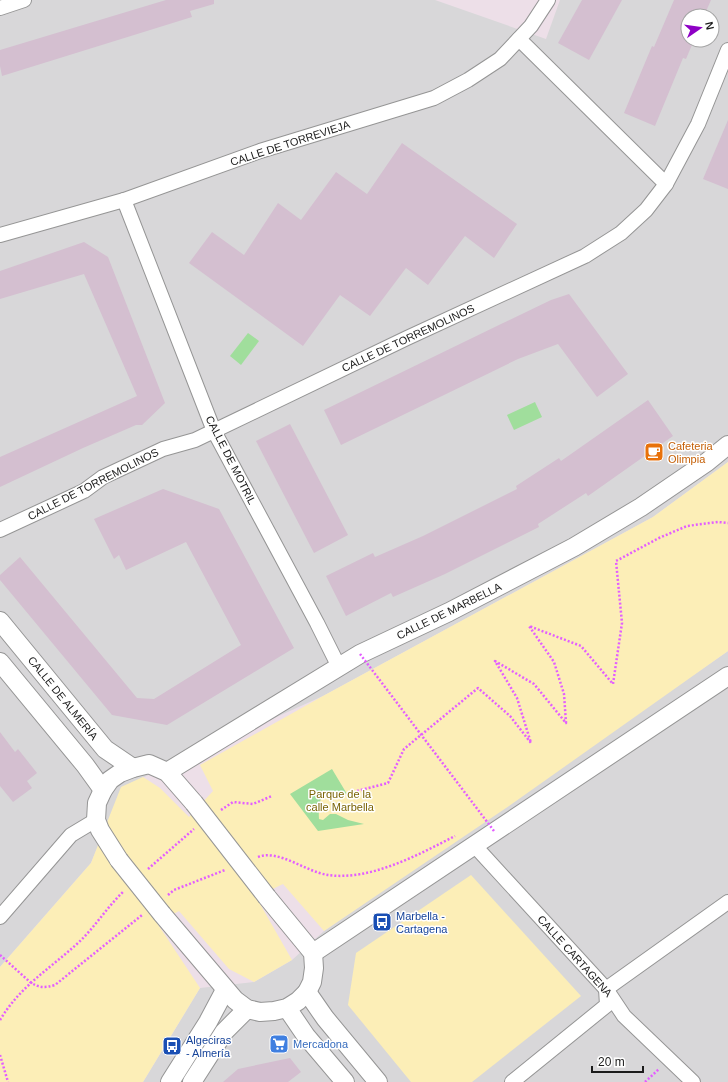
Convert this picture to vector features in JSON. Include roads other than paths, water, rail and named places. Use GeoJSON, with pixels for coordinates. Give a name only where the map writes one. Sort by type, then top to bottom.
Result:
{"type":"FeatureCollection","features":[{"type":"Feature","properties":{"kind":"street"},"geometry":{"type":"LineString","coordinates":[[0,8],[24,0]]}},
{"type":"Feature","properties":{"kind":"street","name":"CALLE DE TORREVIEJA"},"geometry":{"type":"LineString","coordinates":[[0,235],[124,200],[260,151],[434,98],[468,80],[500,59],[532,26],[548,0]]}},
{"type":"Feature","properties":{"kind":"street"},"geometry":{"type":"LineString","coordinates":[[519,39],[666,184]]}},
{"type":"Feature","properties":{"kind":"street","name":"CALLE DE TORREMOLINOS"},"geometry":{"type":"LineString","coordinates":[[0,530],[84,491],[103,477],[163,449],[195,440],[407,338],[585,256],[621,233],[646,210],[666,184],[698,124],[728,50]]}},
{"type":"Feature","properties":{"kind":"street","name":"CALLE DE MOTRIL"},"geometry":{"type":"LineString","coordinates":[[124,200],[214,431],[339,667]]}},
{"type":"Feature","properties":{"kind":"street","name":"CALLE DE MARBELLA"},"geometry":{"type":"LineString","coordinates":[[167,772],[360,654],[449,612],[574,547],[641,507],[728,446]]}},
{"type":"Feature","properties":{"kind":"street","name":"CALLE DE ALMERÍA"},"geometry":{"type":"LineString","coordinates":[[0,621],[105,749],[133,768]]}},
{"type":"Feature","properties":{"kind":"street"},"geometry":{"type":"LineString","coordinates":[[0,662],[85,765],[103,790]]}},
{"type":"Feature","properties":{"kind":"street"},"geometry":{"type":"LineString","coordinates":[[313,953],[728,676]]}},
{"type":"Feature","properties":{"kind":"street"},"geometry":{"type":"LineString","coordinates":[[149,764],[167,772],[194,803],[267,897],[313,953],[314,968],[312,982],[307,992],[298,1001],[287,1008],[260,1012],[247,1009],[235,1000],[162,914],[119,860],[103,835],[96,820],[97,803],[110,780],[120,773],[149,764]]}},
{"type":"Feature","properties":{"kind":"street"},"geometry":{"type":"LineString","coordinates":[[0,917],[71,835],[96,820]]}},
{"type":"Feature","properties":{"kind":"street","name":"CALLE CARTAGENA"},"geometry":{"type":"LineString","coordinates":[[474,845],[606,989],[624,1016],[694,1082]]}},
{"type":"Feature","properties":{"kind":"street"},"geometry":{"type":"LineString","coordinates":[[512,1082],[607,1005],[606,989],[728,902]]}},
{"type":"Feature","properties":{"kind":"street"},"geometry":{"type":"LineString","coordinates":[[170,1082],[208,1022],[225,990]]}},
{"type":"Feature","properties":{"kind":"street"},"geometry":{"type":"LineString","coordinates":[[307,992],[378,1082]]}},
{"type":"Feature","properties":{"kind":"street"},"geometry":{"type":"LineString","coordinates":[[287,1008],[306,1036],[345,1082]]}},
{"type":"Feature","properties":{"kind":"street"},"geometry":{"type":"LineString","coordinates":[[192,1082],[224,1032],[247,1009]]}},
{"type":"Feature","properties":{"kind":"place","name":"Cafeteria Olimpia"},"geometry":{"type":"Point","coordinates":[654,452]}},
{"type":"Feature","properties":{"kind":"place","name":"Marbella - Cartagena"},"geometry":{"type":"Point","coordinates":[382,922]}},
{"type":"Feature","properties":{"kind":"place","name":"Mercadona"},"geometry":{"type":"Point","coordinates":[279,1044]}},
{"type":"Feature","properties":{"kind":"place","name":"Algeciras - Almería"},"geometry":{"type":"Point","coordinates":[172,1046]}},
{"type":"Feature","properties":{"kind":"park label","name":"Parque de la calle Marbella"},"geometry":{"type":"Point","coordinates":[340,800]}}]}
